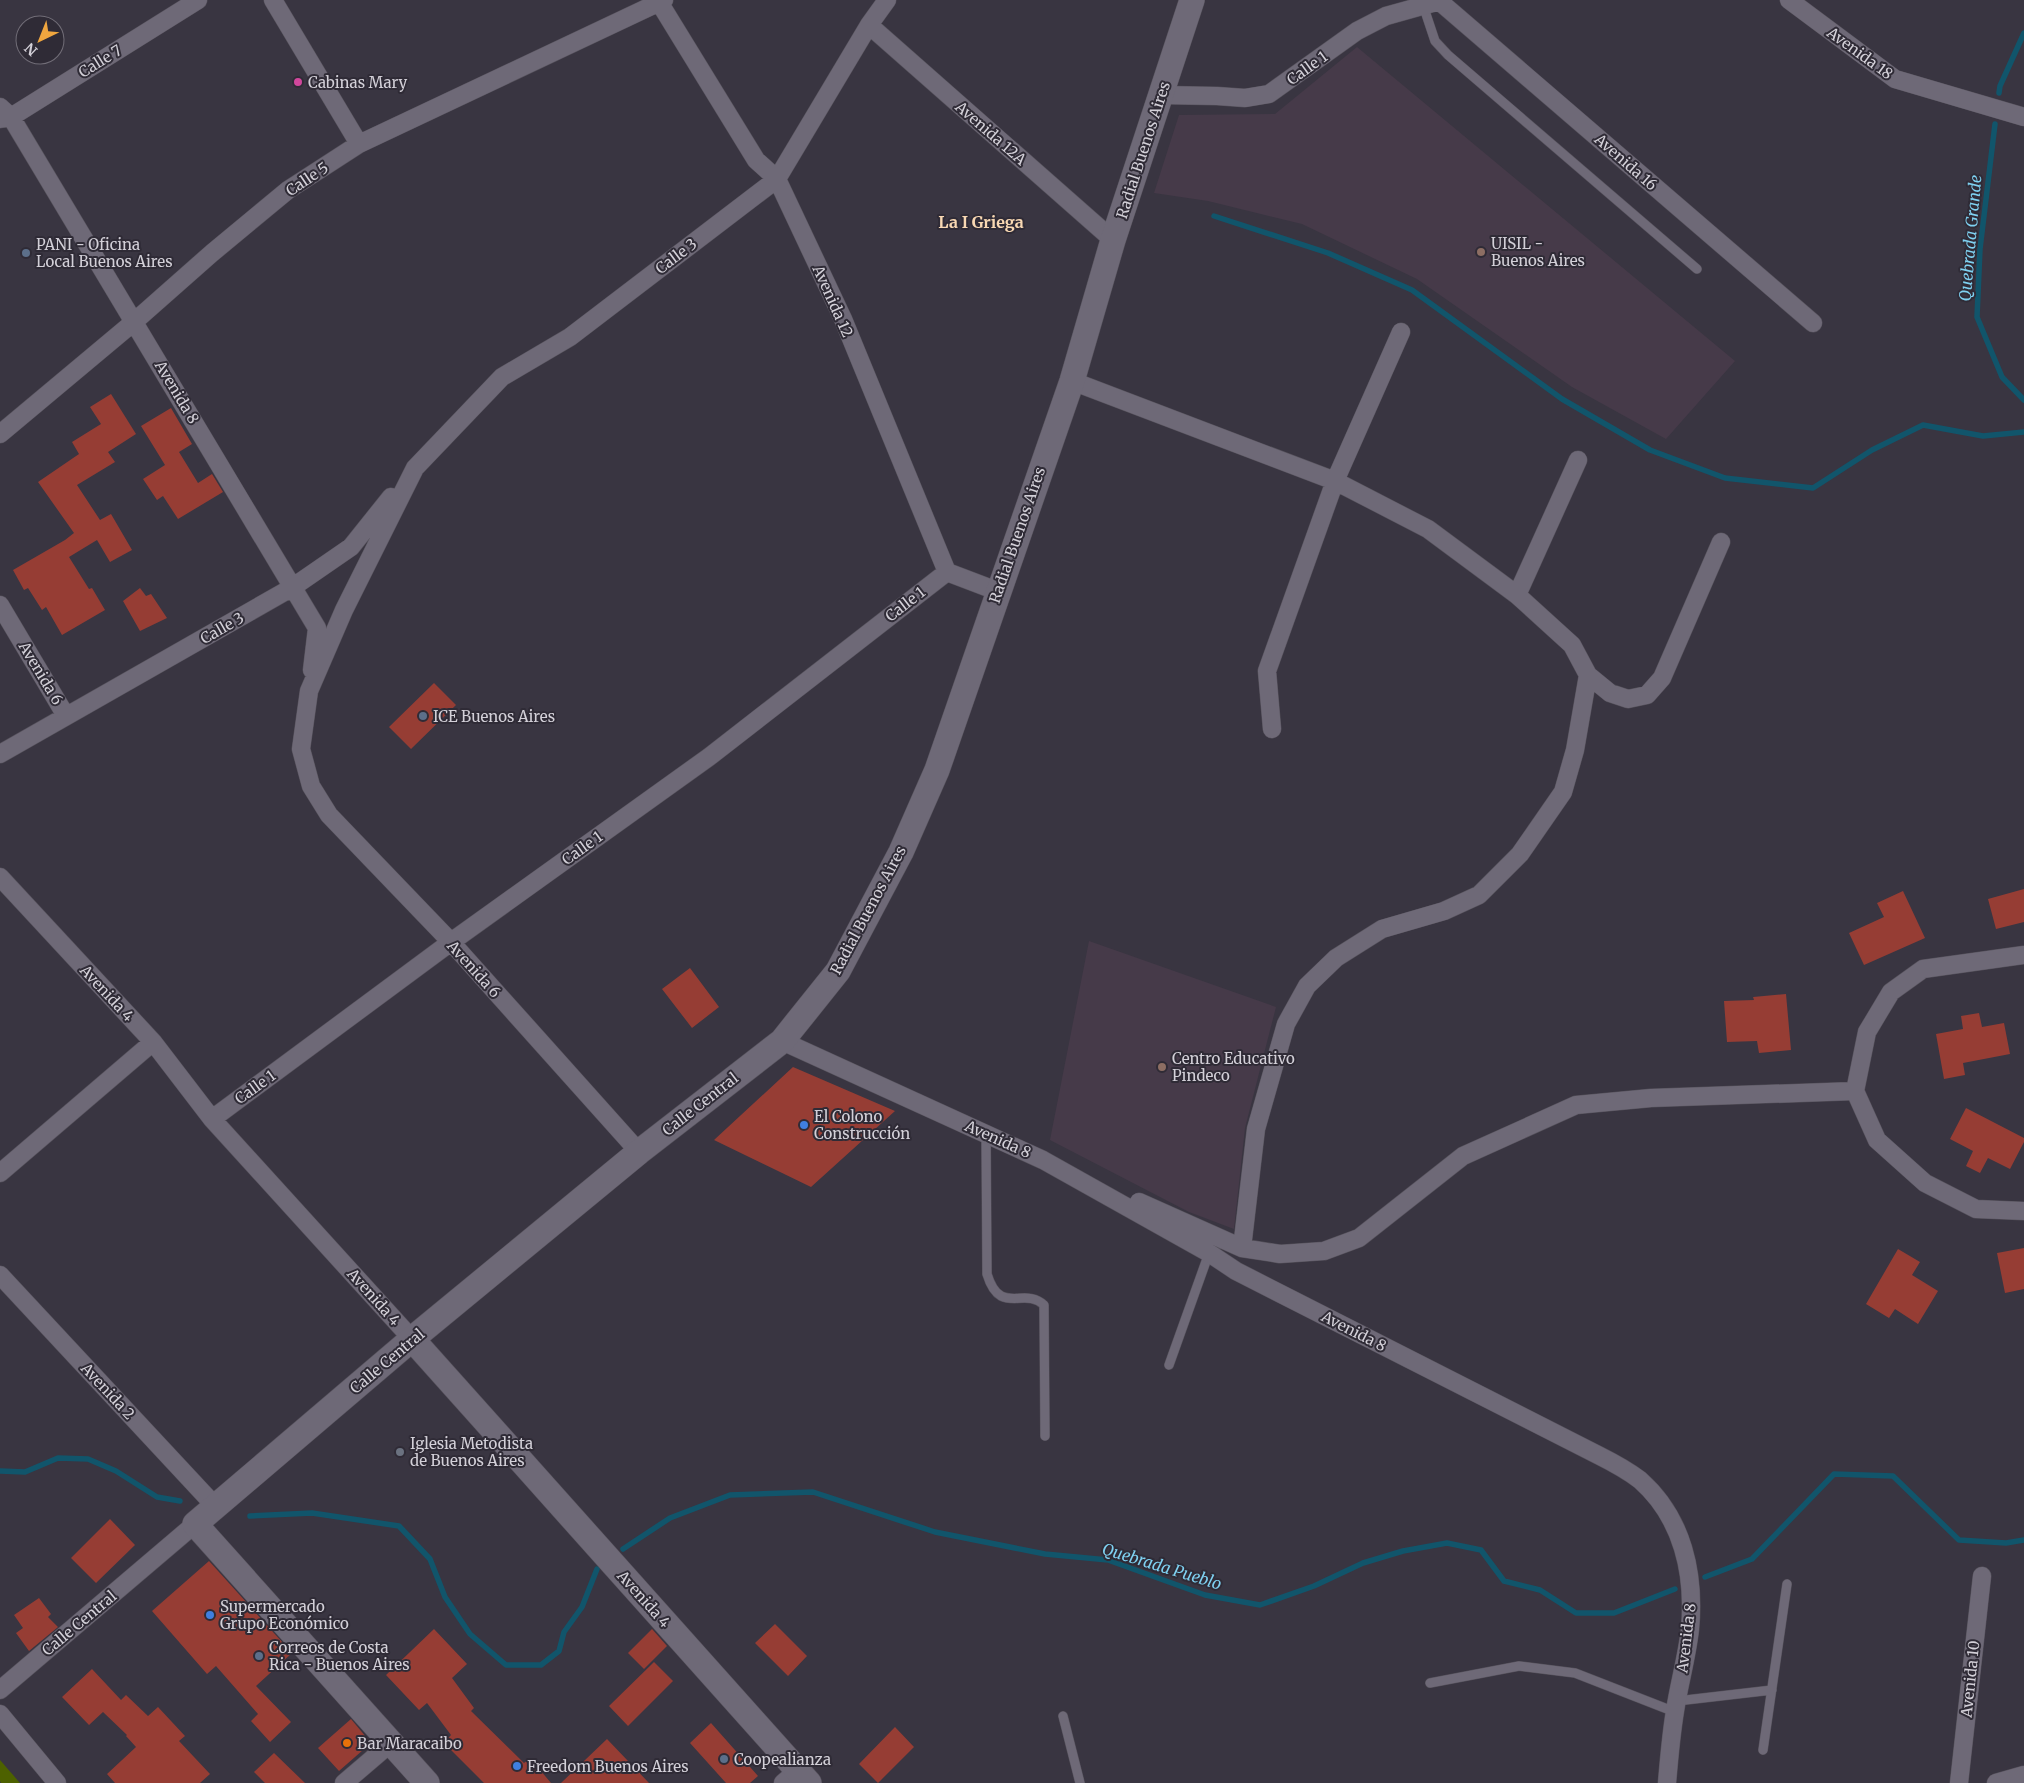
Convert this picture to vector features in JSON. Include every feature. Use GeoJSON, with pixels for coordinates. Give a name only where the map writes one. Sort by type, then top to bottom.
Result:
{"type":"FeatureCollection","features":[{"type":"Feature","properties":{"kind":"main road","name":"Radial Buenos Aires"},"geometry":{"type":"LineString","coordinates":[[782,1041],[838,970],[901,852],[936,770],[1072,380],[1113,240],[1192,0]]}},
{"type":"Feature","properties":{"kind":"main road","name":"Calle Central"},"geometry":{"type":"LineString","coordinates":[[195,1524],[412,1339],[639,1152],[782,1041]]}},
{"type":"Feature","properties":{"kind":"main road","name":"Avenida 4"},"geometry":{"type":"LineString","coordinates":[[412,1339],[797,1779]]}},
{"type":"Feature","properties":{"kind":"main road"},"geometry":{"type":"LineString","coordinates":[[195,1524],[427,1783]]}},
{"type":"Feature","properties":{"kind":"street","name":"Calle 7"},"geometry":{"type":"LineString","coordinates":[[4,114],[198,0]]}},
{"type":"Feature","properties":{"kind":"street"},"geometry":{"type":"LineString","coordinates":[[272,0],[359,144]]}},
{"type":"Feature","properties":{"kind":"street","name":"Calle 3"},"geometry":{"type":"LineString","coordinates":[[0,754],[293,587],[351,548],[415,468],[502,377],[570,337],[777,179],[869,26],[888,0]]}},
{"type":"Feature","properties":{"kind":"street","name":"Avenida 18"},"geometry":{"type":"LineString","coordinates":[[1789,0],[1895,79],[2024,117]]}},
{"type":"Feature","properties":{"kind":"street","name":"Calle 5"},"geometry":{"type":"LineString","coordinates":[[0,434],[288,190],[359,144],[662,1]]}},
{"type":"Feature","properties":{"kind":"street","name":"Avenida 12"},"geometry":{"type":"LineString","coordinates":[[662,1],[756,160],[777,179],[843,319],[947,572]]}},
{"type":"Feature","properties":{"kind":"street","name":"Calle 1"},"geometry":{"type":"LineString","coordinates":[[1161,95],[1245,98],[1269,94],[1356,31],[1386,16],[1426,3]]}},
{"type":"Feature","properties":{"kind":"street","name":"Avenida 16"},"geometry":{"type":"LineString","coordinates":[[1426,3],[1813,323]]}},
{"type":"Feature","properties":{"kind":"street","name":"Avenida 12A"},"geometry":{"type":"LineString","coordinates":[[869,26],[1113,240]]}},
{"type":"Feature","properties":{"kind":"street","name":"Avenida 8"},"geometry":{"type":"LineString","coordinates":[[4,114],[134,321],[317,628],[309,691]]}},
{"type":"Feature","properties":{"kind":"street"},"geometry":{"type":"LineString","coordinates":[[1272,729],[1267,671],[1335,481],[1401,332]]}},
{"type":"Feature","properties":{"kind":"street"},"geometry":{"type":"LineString","coordinates":[[1072,380],[1335,481],[1428,529],[1517,595],[1572,645],[1588,674],[1610,693],[1628,699],[1647,695],[1662,678],[1721,542]]}},
{"type":"Feature","properties":{"kind":"street"},"geometry":{"type":"LineString","coordinates":[[1517,595],[1578,460]]}},
{"type":"Feature","properties":{"kind":"street","name":"Calle 3"},"geometry":{"type":"LineString","coordinates":[[311,786],[301,749],[309,691],[344,610],[415,468]]}},
{"type":"Feature","properties":{"kind":"street"},"geometry":{"type":"LineString","coordinates":[[947,572],[997,591]]}},
{"type":"Feature","properties":{"kind":"street","name":"Calle 1"},"geometry":{"type":"LineString","coordinates":[[212,1118],[451,942],[709,757],[947,572]]}},
{"type":"Feature","properties":{"kind":"street","name":"Avenida 6"},"geometry":{"type":"LineString","coordinates":[[0,605],[66,716]]}},
{"type":"Feature","properties":{"kind":"street"},"geometry":{"type":"LineString","coordinates":[[1242,1248],[1256,1130],[1286,1024],[1307,986],[1336,958],[1382,929],[1444,911],[1479,896],[1520,854],[1563,792],[1575,750],[1588,674]]}},
{"type":"Feature","properties":{"kind":"street","name":"Avenida 6"},"geometry":{"type":"LineString","coordinates":[[311,786],[329,815],[451,942],[639,1152]]}},
{"type":"Feature","properties":{"kind":"street","name":"Avenida 4"},"geometry":{"type":"LineString","coordinates":[[0,878],[152,1042],[212,1118],[412,1339]]}},
{"type":"Feature","properties":{"kind":"street"},"geometry":{"type":"LineString","coordinates":[[2024,955],[1923,969],[1890,992],[1867,1032],[1856,1091],[1877,1140],[1926,1183],[1976,1209],[2024,1211]]}},
{"type":"Feature","properties":{"kind":"street","name":"Avenida 8"},"geometry":{"type":"LineString","coordinates":[[782,1041],[1043,1160],[1209,1253],[1236,1271],[1598,1454],[1639,1480],[1656,1497],[1672,1520],[1681,1540],[1688,1566],[1692,1598],[1690,1630],[1676,1707],[1667,1783]]}},
{"type":"Feature","properties":{"kind":"street"},"geometry":{"type":"LineString","coordinates":[[0,1173],[152,1042]]}},
{"type":"Feature","properties":{"kind":"street"},"geometry":{"type":"LineString","coordinates":[[1043,1160],[1242,1248],[1280,1254],[1324,1251],[1359,1238],[1463,1156],[1576,1105],[1651,1098],[1856,1091]]}},
{"type":"Feature","properties":{"kind":"street","name":"Avenida 2"},"geometry":{"type":"LineString","coordinates":[[0,1275],[216,1507]]}},
{"type":"Feature","properties":{"kind":"street","name":"Calle Central"},"geometry":{"type":"LineString","coordinates":[[0,1690],[195,1524]]}},
{"type":"Feature","properties":{"kind":"street","name":"Avenida 10"},"geometry":{"type":"LineString","coordinates":[[1959,1783],[1982,1576]]}},
{"type":"Feature","properties":{"kind":"street"},"geometry":{"type":"LineString","coordinates":[[0,1714],[57,1783]]}},
{"type":"Feature","properties":{"kind":"street"},"geometry":{"type":"LineString","coordinates":[[344,1783],[392,1742]]}},
{"type":"Feature","properties":{"kind":"street"},"geometry":{"type":"LineString","coordinates":[[1996,1783],[2024,1775]]}},
{"type":"Feature","properties":{"kind":"lane"},"geometry":{"type":"LineString","coordinates":[[1426,3],[1435,41],[1448,55],[1697,268]]}},
{"type":"Feature","properties":{"kind":"lane"},"geometry":{"type":"LineString","coordinates":[[986,1134],[987,1274],[990,1286],[1001,1297],[1039,1300],[1044,1305],[1045,1436]]}},
{"type":"Feature","properties":{"kind":"lane"},"geometry":{"type":"LineString","coordinates":[[1169,1365],[1209,1253]]}},
{"type":"Feature","properties":{"kind":"lane"},"geometry":{"type":"LineString","coordinates":[[1763,1750],[1786,1584]]}},
{"type":"Feature","properties":{"kind":"lane"},"geometry":{"type":"LineString","coordinates":[[1430,1683],[1519,1666],[1575,1673],[1676,1707],[1772,1690]]}},
{"type":"Feature","properties":{"kind":"lane"},"geometry":{"type":"LineString","coordinates":[[1063,1716],[1080,1783]]}},
{"type":"Feature","properties":{"kind":"shaded area","name":"UISIL - Buenos Aires"},"geometry":{"type":"Polygon","coordinates":[[[1357,47],[1735,361],[1666,439],[1572,387],[1417,279],[1302,224],[1208,201],[1154,193],[1179,115],[1275,114],[1357,47]]]}},
{"type":"Feature","properties":{"kind":"shaded area","name":"Centro Educativo Pindeco"},"geometry":{"type":"Polygon","coordinates":[[[1089,941],[1276,1007],[1245,1128],[1234,1229],[1189,1212],[1050,1140],[1089,941]]]}},
{"type":"Feature","properties":{"kind":"green space"},"geometry":{"type":"Polygon","coordinates":[[[0,1760],[20,1783],[1,1783],[0,1760]]]}},
{"type":"Feature","properties":{"kind":"building"},"geometry":{"type":"Polygon","coordinates":[[[111,394],[136,434],[108,452],[115,462],[77,485],[100,520],[111,514],[132,550],[110,562],[97,540],[69,557],[89,589],[92,588],[105,610],[62,635],[46,607],[42,610],[28,588],[24,590],[13,570],[74,533],[38,482],[79,454],[72,442],[101,424],[90,407],[111,394]]]}},
{"type":"Feature","properties":{"kind":"building"},"geometry":{"type":"Polygon","coordinates":[[[171,408],[192,444],[179,452],[198,483],[212,474],[223,492],[178,519],[163,496],[157,500],[143,479],[165,465],[141,426],[171,408]]]}},
{"type":"Feature","properties":{"kind":"building"},"geometry":{"type":"Polygon","coordinates":[[[140,588],[146,596],[151,594],[167,618],[140,631],[123,601],[140,588]]]}},
{"type":"Feature","properties":{"kind":"building","name":"ICE Buenos Aires"},"geometry":{"type":"Polygon","coordinates":[[[434,683],[456,705],[411,749],[389,727],[434,683]]]}},
{"type":"Feature","properties":{"kind":"building"},"geometry":{"type":"Polygon","coordinates":[[[2024,889],[2024,922],[1996,929],[1988,899],[2024,889]]]}},
{"type":"Feature","properties":{"kind":"building"},"geometry":{"type":"Polygon","coordinates":[[[1903,891],[1925,938],[1864,965],[1849,933],[1884,917],[1877,903],[1903,891]]]}},
{"type":"Feature","properties":{"kind":"building"},"geometry":{"type":"Polygon","coordinates":[[[690,968],[719,1007],[692,1028],[662,989],[690,968]]]}},
{"type":"Feature","properties":{"kind":"building"},"geometry":{"type":"Polygon","coordinates":[[[1786,994],[1791,1050],[1759,1053],[1757,1041],[1727,1042],[1724,1001],[1754,1000],[1753,997],[1786,994]]]}},
{"type":"Feature","properties":{"kind":"building"},"geometry":{"type":"Polygon","coordinates":[[[1979,1013],[1982,1027],[2004,1023],[2010,1054],[1963,1063],[1965,1075],[1944,1079],[1936,1034],[1963,1029],[1961,1016],[1979,1013]]]}},
{"type":"Feature","properties":{"kind":"building","name":"El Colono Construcción"},"geometry":{"type":"Polygon","coordinates":[[[793,1067],[895,1111],[811,1187],[714,1140],[793,1067]]]}},
{"type":"Feature","properties":{"kind":"building"},"geometry":{"type":"Polygon","coordinates":[[[1966,1108],[2024,1138],[2024,1142],[2010,1169],[1988,1158],[1980,1173],[1966,1166],[1973,1151],[1950,1139],[1966,1108]]]}},
{"type":"Feature","properties":{"kind":"building"},"geometry":{"type":"Polygon","coordinates":[[[2024,1248],[2024,1289],[2005,1293],[1997,1253],[2024,1248]]]}},
{"type":"Feature","properties":{"kind":"building"},"geometry":{"type":"Polygon","coordinates":[[[1898,1249],[1920,1262],[1912,1275],[1938,1291],[1918,1324],[1895,1309],[1889,1318],[1866,1304],[1898,1249]]]}},
{"type":"Feature","properties":{"kind":"building"},"geometry":{"type":"Polygon","coordinates":[[[110,1519],[135,1545],[96,1583],[71,1558],[110,1519]]]}},
{"type":"Feature","properties":{"kind":"building","name":"Supermercado Grupo Económico"},"geometry":{"type":"Polygon","coordinates":[[[209,1561],[292,1653],[256,1686],[291,1722],[270,1742],[251,1721],[258,1714],[216,1666],[207,1674],[152,1611],[209,1561]]]}},
{"type":"Feature","properties":{"kind":"building"},"geometry":{"type":"Polygon","coordinates":[[[39,1598],[51,1614],[48,1617],[58,1627],[29,1651],[16,1633],[23,1628],[14,1615],[39,1598]]]}},
{"type":"Feature","properties":{"kind":"building"},"geometry":{"type":"Polygon","coordinates":[[[775,1624],[807,1656],[788,1676],[755,1643],[775,1624]]]}},
{"type":"Feature","properties":{"kind":"building"},"geometry":{"type":"Polygon","coordinates":[[[434,1629],[467,1664],[452,1678],[474,1708],[471,1711],[524,1763],[530,1758],[551,1783],[484,1783],[444,1743],[451,1735],[427,1703],[419,1710],[386,1675],[434,1629]]]}},
{"type":"Feature","properties":{"kind":"building"},"geometry":{"type":"Polygon","coordinates":[[[652,1629],[667,1646],[644,1669],[628,1653],[652,1629]]]}},
{"type":"Feature","properties":{"kind":"building"},"geometry":{"type":"Polygon","coordinates":[[[654,1662],[673,1681],[628,1726],[609,1706],[654,1662]]]}},
{"type":"Feature","properties":{"kind":"building"},"geometry":{"type":"Polygon","coordinates":[[[92,1669],[121,1700],[126,1695],[148,1716],[158,1707],[185,1736],[179,1741],[210,1774],[200,1783],[115,1783],[107,1774],[136,1747],[127,1735],[103,1712],[89,1725],[62,1697],[92,1669]]]}},
{"type":"Feature","properties":{"kind":"building","name":"Bar Maracaibo"},"geometry":{"type":"Polygon","coordinates":[[[351,1719],[371,1743],[339,1771],[318,1748],[351,1719]]]}},
{"type":"Feature","properties":{"kind":"building","name":"Coopealianza"},"geometry":{"type":"Polygon","coordinates":[[[711,1723],[758,1776],[750,1783],[726,1783],[690,1743],[711,1723]]]}},
{"type":"Feature","properties":{"kind":"building"},"geometry":{"type":"Polygon","coordinates":[[[895,1727],[914,1747],[878,1783],[859,1764],[895,1727]]]}},
{"type":"Feature","properties":{"kind":"building"},"geometry":{"type":"Polygon","coordinates":[[[607,1739],[649,1783],[561,1783],[607,1739]]]}},
{"type":"Feature","properties":{"kind":"building"},"geometry":{"type":"Polygon","coordinates":[[[274,1753],[305,1783],[265,1783],[254,1772],[274,1753]]]}},
{"type":"Feature","properties":{"kind":"waterway","name":"Quebrada Grande"},"geometry":{"type":"LineString","coordinates":[[1999,93],[2000,86],[2024,33]]}},
{"type":"Feature","properties":{"kind":"waterway","name":"Quebrada Grande"},"geometry":{"type":"LineString","coordinates":[[1995,124],[1980,249],[1977,317],[2002,377],[2024,400]]}},
{"type":"Feature","properties":{"kind":"waterway"},"geometry":{"type":"LineString","coordinates":[[1214,216],[1328,253],[1412,290],[1562,399],[1650,450],[1725,478],[1813,488],[1872,450],[1923,425],[1983,436],[2024,432]]}},
{"type":"Feature","properties":{"kind":"waterway","name":"Quebrada Pueblo"},"geometry":{"type":"LineString","coordinates":[[0,1471],[25,1472],[58,1458],[88,1459],[116,1471],[157,1497],[180,1501]]}},
{"type":"Feature","properties":{"kind":"waterway","name":"Quebrada Pueblo"},"geometry":{"type":"LineString","coordinates":[[1705,1577],[1752,1559],[1834,1474],[1893,1476],[1959,1540],[2006,1543],[2024,1540]]}},
{"type":"Feature","properties":{"kind":"waterway","name":"Quebrada Pueblo"},"geometry":{"type":"LineString","coordinates":[[623,1549],[670,1518],[730,1495],[813,1492],[935,1532],[1045,1554],[1108,1560],[1205,1595],[1260,1605],[1314,1586],[1363,1563],[1403,1551],[1447,1543],[1481,1550],[1504,1581],[1540,1590],[1576,1613],[1614,1613],[1675,1589]]}},
{"type":"Feature","properties":{"kind":"waterway","name":"Quebrada Pueblo"},"geometry":{"type":"LineString","coordinates":[[250,1516],[312,1513],[399,1526],[430,1559],[445,1597],[470,1634],[506,1665],[541,1665],[559,1651],[564,1632],[582,1607],[597,1569]]}},
{"type":"Feature","properties":{"kind":"place","name":"Cabinas Mary"},"geometry":{"type":"Point","coordinates":[298,82]}},
{"type":"Feature","properties":{"kind":"place","name":"UISIL - Buenos Aires"},"geometry":{"type":"Point","coordinates":[1481,252]}},
{"type":"Feature","properties":{"kind":"place","name":"PANI - Oficina Local Buenos Aires"},"geometry":{"type":"Point","coordinates":[26,253]}},
{"type":"Feature","properties":{"kind":"place","name":"ICE Buenos Aires"},"geometry":{"type":"Point","coordinates":[423,716]}},
{"type":"Feature","properties":{"kind":"place","name":"Centro Educativo Pindeco"},"geometry":{"type":"Point","coordinates":[1162,1067]}},
{"type":"Feature","properties":{"kind":"place","name":"El Colono Construcción"},"geometry":{"type":"Point","coordinates":[804,1125]}},
{"type":"Feature","properties":{"kind":"place","name":"Iglesia Metodista de Buenos Aires"},"geometry":{"type":"Point","coordinates":[400,1452]}},
{"type":"Feature","properties":{"kind":"place","name":"Supermercado Grupo Económico"},"geometry":{"type":"Point","coordinates":[210,1615]}},
{"type":"Feature","properties":{"kind":"place","name":"Correos de Costa Rica - Buenos Aires"},"geometry":{"type":"Point","coordinates":[259,1656]}},
{"type":"Feature","properties":{"kind":"place","name":"Bar Maracaibo"},"geometry":{"type":"Point","coordinates":[347,1743]}},
{"type":"Feature","properties":{"kind":"place","name":"Coopealianza"},"geometry":{"type":"Point","coordinates":[724,1759]}},
{"type":"Feature","properties":{"kind":"place","name":"Freedom Buenos Aires"},"geometry":{"type":"Point","coordinates":[517,1766]}},
{"type":"Feature","properties":{"kind":"district","name":"La I Griega"},"geometry":{"type":"Point","coordinates":[981,222]}}]}
